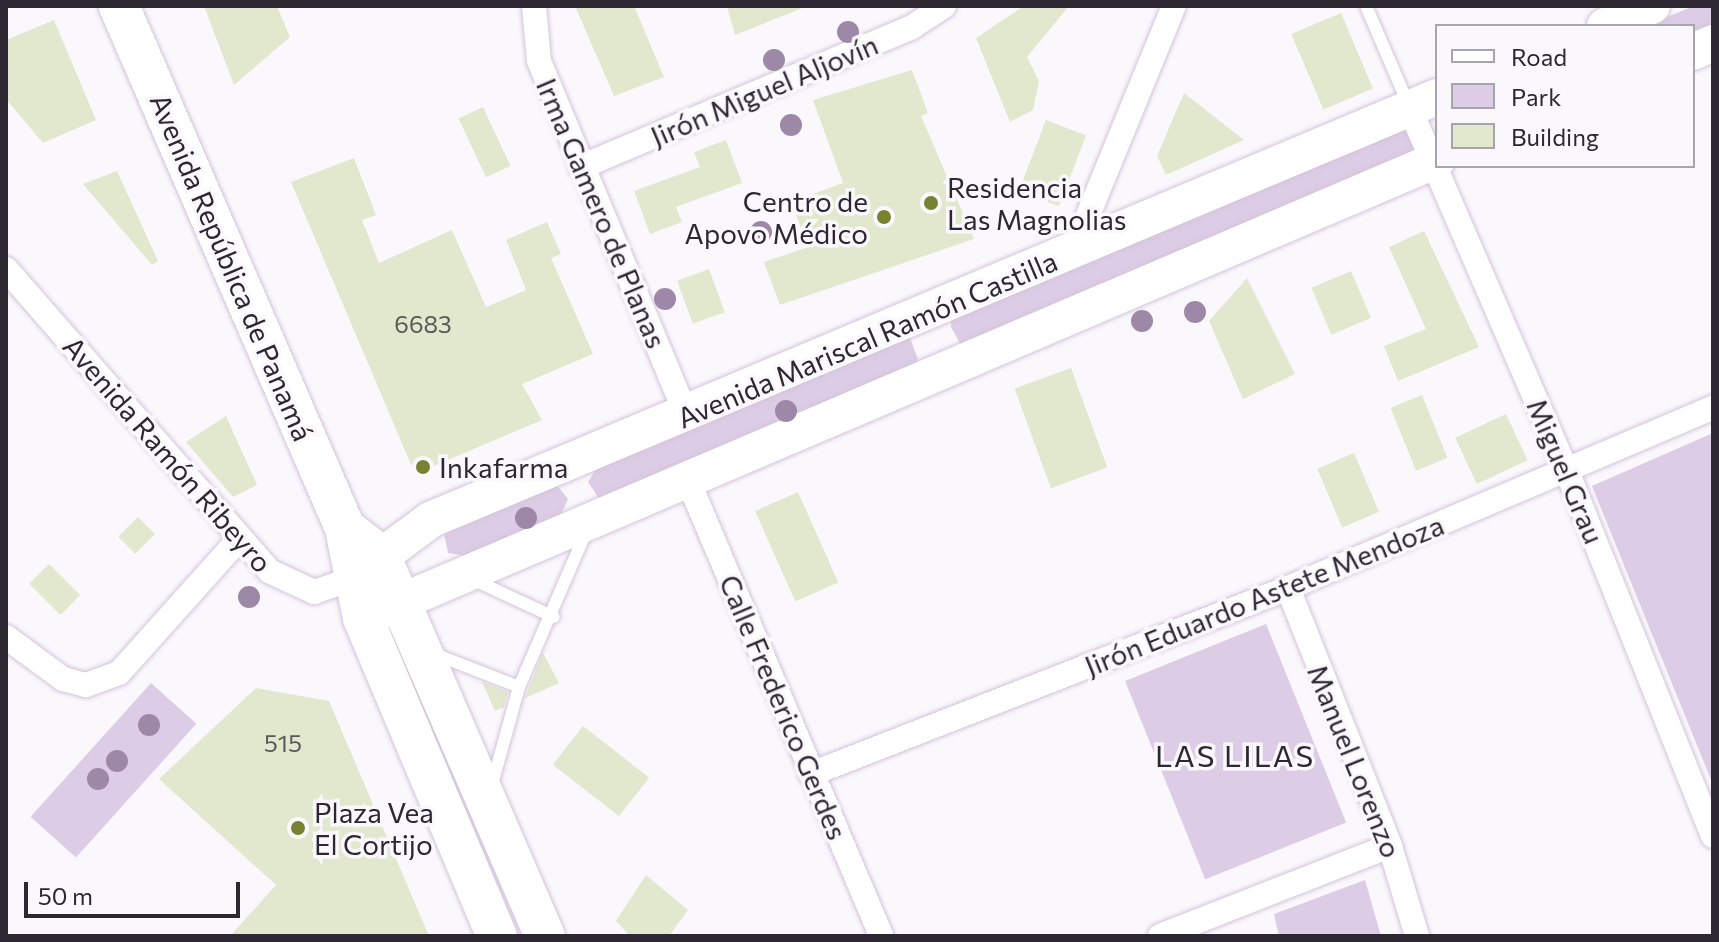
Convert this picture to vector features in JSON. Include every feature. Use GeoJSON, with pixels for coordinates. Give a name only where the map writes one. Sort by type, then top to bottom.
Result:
{"type":"FeatureCollection","features":[{"type":"Feature","properties":{"kind":"main road","name":"Avenida República de Panamá"},"geometry":{"type":"LineString","coordinates":[[119,6],[345,528],[366,567],[401,603],[545,936]]}},
{"type":"Feature","properties":{"kind":"main road"},"geometry":{"type":"LineString","coordinates":[[1610,24],[1652,6]]}},
{"type":"Feature","properties":{"kind":"main road","name":"Avenida Mariscal Ramón Castilla"},"geometry":{"type":"LineString","coordinates":[[366,567],[430,520],[687,416],[1424,103]]}},
{"type":"Feature","properties":{"kind":"main road","name":"Avenida Mariscal Ramón Castilla"},"geometry":{"type":"LineString","coordinates":[[363,618],[1435,161]]}},
{"type":"Feature","properties":{"kind":"main road"},"geometry":{"type":"LineString","coordinates":[[920,316],[945,371]]}},
{"type":"Feature","properties":{"kind":"main road"},"geometry":{"type":"LineString","coordinates":[[568,464],[590,520]]}},
{"type":"Feature","properties":{"kind":"main road","name":"Avenida República de Panamá"},"geometry":{"type":"LineString","coordinates":[[366,567],[363,618],[497,936]]}},
{"type":"Feature","properties":{"kind":"street","name":"Irma Gamero de Planas"},"geometry":{"type":"LineString","coordinates":[[534,6],[539,61],[687,416]]}},
{"type":"Feature","properties":{"kind":"street","name":"Jirón Miguel Aljovín"},"geometry":{"type":"LineString","coordinates":[[581,167],[912,27],[944,6]]}},
{"type":"Feature","properties":{"kind":"street"},"geometry":{"type":"LineString","coordinates":[[1073,252],[1174,6]]}},
{"type":"Feature","properties":{"kind":"street","name":"Miguel Grau"},"geometry":{"type":"LineString","coordinates":[[1424,103],[1435,161]]}},
{"type":"Feature","properties":{"kind":"street","name":"Miguel Grau"},"geometry":{"type":"LineString","coordinates":[[1438,168],[1567,471],[1713,836]]}},
{"type":"Feature","properties":{"kind":"street","name":"Avenida Ramón Ribeyro"},"geometry":{"type":"LineString","coordinates":[[6,269],[269,571],[300,590],[331,591],[366,567]]}},
{"type":"Feature","properties":{"kind":"street","name":"Jirón Eduardo Astete Mendoza"},"geometry":{"type":"LineString","coordinates":[[811,774],[1288,588],[1713,408]]}},
{"type":"Feature","properties":{"kind":"street","name":"Calle Frederico Gerdes"},"geometry":{"type":"LineString","coordinates":[[687,478],[881,936]]}},
{"type":"Feature","properties":{"kind":"street"},"geometry":{"type":"LineString","coordinates":[[6,637],[63,679],[86,685],[119,673],[240,538]]}},
{"type":"Feature","properties":{"kind":"street","name":"Manuel Lorenzo"},"geometry":{"type":"LineString","coordinates":[[1288,588],[1390,846],[1417,936]]}},
{"type":"Feature","properties":{"kind":"street"},"geometry":{"type":"LineString","coordinates":[[1160,936],[1390,846]]}},
{"type":"Feature","properties":{"kind":"lane"},"geometry":{"type":"LineString","coordinates":[[1366,6],[1424,103]]}},
{"type":"Feature","properties":{"kind":"lane"},"geometry":{"type":"LineString","coordinates":[[487,802],[519,687],[554,617],[590,520]]}},
{"type":"Feature","properties":{"kind":"lane"},"geometry":{"type":"LineString","coordinates":[[465,576],[554,617]]}},
{"type":"Feature","properties":{"kind":"lane"},"geometry":{"type":"LineString","coordinates":[[421,648],[519,687]]}},
{"type":"Feature","properties":{"kind":"green space"},"geometry":{"type":"Polygon","coordinates":[[[1694,6],[1713,6],[1713,28],[1695,36],[1695,24],[1650,24],[1694,6]]]}},
{"type":"Feature","properties":{"kind":"green space"},"geometry":{"type":"Polygon","coordinates":[[[1403,125],[1415,151],[961,345],[951,327],[952,314],[1403,125]]]}},
{"type":"Feature","properties":{"kind":"green space"},"geometry":{"type":"Polygon","coordinates":[[[909,336],[918,359],[913,367],[606,498],[598,497],[588,482],[596,469],[909,336]]]}},
{"type":"Feature","properties":{"kind":"green space"},"geometry":{"type":"Polygon","coordinates":[[[1713,433],[1713,785],[1592,486],[1713,433]]]}},
{"type":"Feature","properties":{"kind":"green space"},"geometry":{"type":"Polygon","coordinates":[[[555,483],[568,499],[559,519],[468,556],[448,553],[444,533],[555,483]]]}},
{"type":"Feature","properties":{"kind":"green space"},"geometry":{"type":"Polygon","coordinates":[[[1266,624],[1346,822],[1205,879],[1125,681],[1266,624]]]}},
{"type":"Feature","properties":{"kind":"green space"},"geometry":{"type":"Polygon","coordinates":[[[151,683],[196,724],[76,858],[31,817],[151,683]]]}},
{"type":"Feature","properties":{"kind":"green space"},"geometry":{"type":"Polygon","coordinates":[[[1365,880],[1381,936],[1279,936],[1274,914],[1365,880]]]}},
{"type":"Feature","properties":{"kind":"building"},"geometry":{"type":"Polygon","coordinates":[[[204,6],[277,6],[290,37],[234,85],[204,6]]]}},
{"type":"Feature","properties":{"kind":"building"},"geometry":{"type":"Polygon","coordinates":[[[575,6],[634,6],[664,77],[614,96],[575,6]]]}},
{"type":"Feature","properties":{"kind":"building"},"geometry":{"type":"Polygon","coordinates":[[[727,6],[805,6],[805,7],[735,35],[727,6]]]}},
{"type":"Feature","properties":{"kind":"building"},"geometry":{"type":"Polygon","coordinates":[[[1024,6],[1069,6],[1027,57],[1039,81],[1033,110],[1010,122],[976,38],[1024,6]]]}},
{"type":"Feature","properties":{"kind":"building"},"geometry":{"type":"Polygon","coordinates":[[[1341,13],[1373,88],[1323,110],[1291,34],[1341,13]]]}},
{"type":"Feature","properties":{"kind":"building"},"geometry":{"type":"Polygon","coordinates":[[[54,20],[96,120],[43,143],[6,99],[6,40],[54,20]]]}},
{"type":"Feature","properties":{"kind":"building"},"geometry":{"type":"Polygon","coordinates":[[[912,70],[928,113],[921,116],[974,239],[780,305],[764,262],[808,247],[791,202],[843,183],[813,100],[912,70]]]}},
{"type":"Feature","properties":{"kind":"building"},"geometry":{"type":"Polygon","coordinates":[[[1184,93],[1244,140],[1166,175],[1157,156],[1184,93]]]}},
{"type":"Feature","properties":{"kind":"building"},"geometry":{"type":"Polygon","coordinates":[[[483,107],[510,166],[486,177],[459,118],[483,107]]]}},
{"type":"Feature","properties":{"kind":"building"},"geometry":{"type":"Polygon","coordinates":[[[1046,120],[1086,135],[1059,206],[1019,191],[1046,120]]]}},
{"type":"Feature","properties":{"kind":"building"},"geometry":{"type":"Polygon","coordinates":[[[726,140],[742,183],[676,207],[682,222],[650,234],[634,191],[700,167],[694,152],[726,140]]]}},
{"type":"Feature","properties":{"kind":"building"},"geometry":{"type":"Polygon","coordinates":[[[354,158],[376,215],[362,220],[379,263],[452,230],[486,307],[526,290],[506,240],[547,222],[561,254],[551,258],[593,354],[522,384],[542,420],[415,474],[291,182],[354,158]]]}},
{"type":"Feature","properties":{"kind":"building"},"geometry":{"type":"Polygon","coordinates":[[[117,171],[158,261],[152,265],[83,184],[117,171]]]}},
{"type":"Feature","properties":{"kind":"building"},"geometry":{"type":"Polygon","coordinates":[[[1424,231],[1479,347],[1398,381],[1384,346],[1426,329],[1389,247],[1424,231]]]}},
{"type":"Feature","properties":{"kind":"building"},"geometry":{"type":"Polygon","coordinates":[[[709,269],[725,312],[693,324],[677,281],[709,269]]]}},
{"type":"Feature","properties":{"kind":"building"},"geometry":{"type":"Polygon","coordinates":[[[1351,271],[1371,318],[1331,335],[1311,288],[1351,271]]]}},
{"type":"Feature","properties":{"kind":"building"},"geometry":{"type":"Polygon","coordinates":[[[1247,278],[1295,374],[1243,399],[1209,321],[1247,278]]]}},
{"type":"Feature","properties":{"kind":"building"},"geometry":{"type":"Polygon","coordinates":[[[1071,368],[1107,468],[1051,488],[1015,389],[1071,368]]]}},
{"type":"Feature","properties":{"kind":"building"},"geometry":{"type":"Polygon","coordinates":[[[1422,395],[1447,458],[1416,471],[1390,408],[1422,395]]]}},
{"type":"Feature","properties":{"kind":"building"},"geometry":{"type":"Polygon","coordinates":[[[1506,414],[1528,460],[1477,484],[1455,438],[1506,414]]]}},
{"type":"Feature","properties":{"kind":"building"},"geometry":{"type":"Polygon","coordinates":[[[226,416],[257,485],[233,497],[186,442],[226,416]]]}},
{"type":"Feature","properties":{"kind":"building"},"geometry":{"type":"Polygon","coordinates":[[[1354,453],[1379,512],[1342,528],[1317,469],[1354,453]]]}},
{"type":"Feature","properties":{"kind":"building"},"geometry":{"type":"Polygon","coordinates":[[[798,492],[838,582],[795,602],[755,511],[798,492]]]}},
{"type":"Feature","properties":{"kind":"building"},"geometry":{"type":"Polygon","coordinates":[[[138,517],[155,534],[135,554],[118,537],[138,517]]]}},
{"type":"Feature","properties":{"kind":"building"},"geometry":{"type":"Polygon","coordinates":[[[49,564],[80,595],[60,615],[29,584],[49,564]]]}},
{"type":"Feature","properties":{"kind":"building"},"geometry":{"type":"Polygon","coordinates":[[[543,653],[559,683],[525,698],[528,690],[543,653]]]}},
{"type":"Feature","properties":{"kind":"building"},"geometry":{"type":"Polygon","coordinates":[[[482,682],[508,692],[504,707],[495,711],[482,682]]]}},
{"type":"Feature","properties":{"kind":"building","name":"Plaza Vea El Cortijo"},"geometry":{"type":"Polygon","coordinates":[[[256,688],[329,701],[429,936],[230,936],[276,885],[159,779],[256,688]]]}},
{"type":"Feature","properties":{"kind":"building"},"geometry":{"type":"Polygon","coordinates":[[[583,726],[649,778],[619,816],[553,765],[583,726]]]}},
{"type":"Feature","properties":{"kind":"building"},"geometry":{"type":"Polygon","coordinates":[[[646,875],[688,910],[669,936],[630,936],[616,921],[646,875]]]}},
{"type":"Feature","properties":{"kind":"place","name":"Residencia Las Magnolias"},"geometry":{"type":"Point","coordinates":[931,203]}},
{"type":"Feature","properties":{"kind":"place","name":"Centro de Apovo Médico"},"geometry":{"type":"Point","coordinates":[884,217]}},
{"type":"Feature","properties":{"kind":"place","name":"Inkafarma"},"geometry":{"type":"Point","coordinates":[423,467]}},
{"type":"Feature","properties":{"kind":"place","name":"Plaza Vea El Cortijo"},"geometry":{"type":"Point","coordinates":[298,828]}},
{"type":"Feature","properties":{"kind":"district","name":"LAS LILAS"},"geometry":{"type":"Point","coordinates":[1235,755]}}]}
